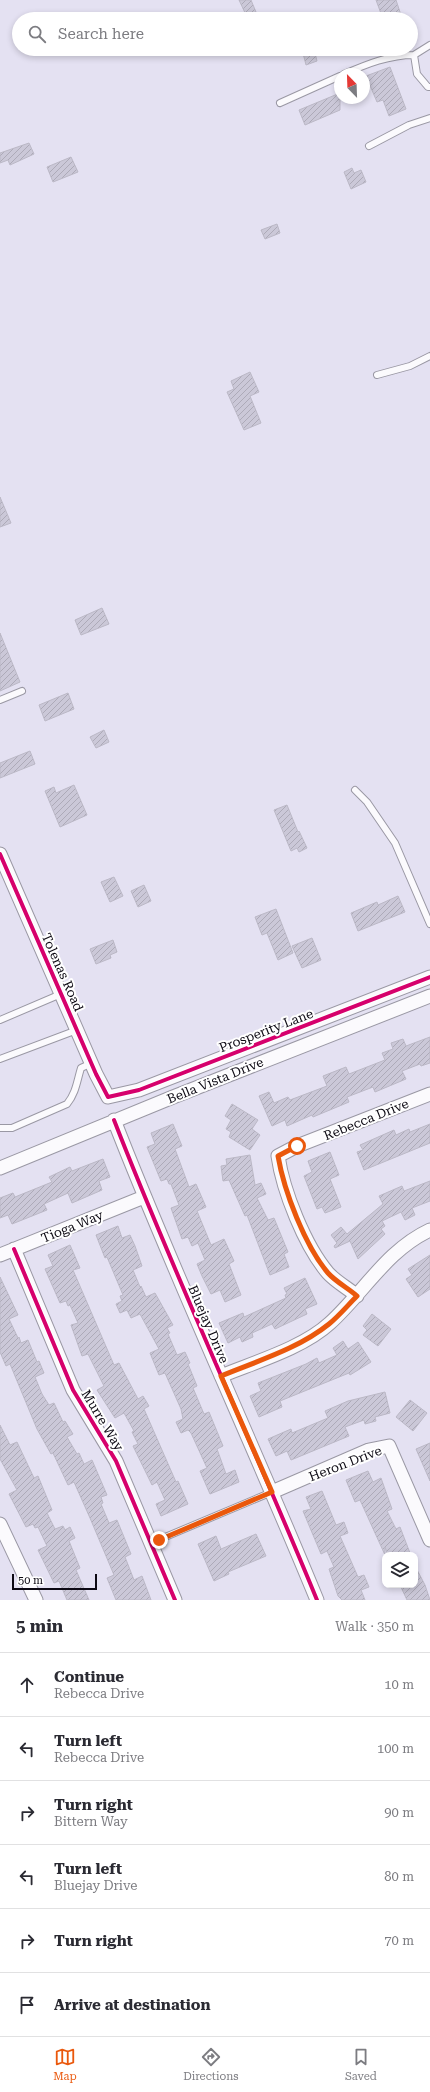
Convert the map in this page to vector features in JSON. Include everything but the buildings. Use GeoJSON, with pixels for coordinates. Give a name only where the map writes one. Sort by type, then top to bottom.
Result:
{"type":"FeatureCollection","features":[{"type":"Feature","properties":{"kind":"street","name":"Tolenas Road"},"geometry":{"type":"LineString","coordinates":[[0,854],[108,1098]]}},
{"type":"Feature","properties":{"kind":"street","name":"Prosperity Lane"},"geometry":{"type":"LineString","coordinates":[[108,1098],[139,1090],[430,977]]}},
{"type":"Feature","properties":{"kind":"street","name":"Bella Vista Drive"},"geometry":{"type":"LineString","coordinates":[[0,1168],[114,1120],[430,996]]}},
{"type":"Feature","properties":{"kind":"street","name":"Rebecca Drive"},"geometry":{"type":"LineString","coordinates":[[357,1296],[330,1274],[310,1246],[281,1175],[278,1156],[297,1146],[430,1094]]}},
{"type":"Feature","properties":{"kind":"street","name":"Bluejay Drive"},"geometry":{"type":"LineString","coordinates":[[114,1120],[144,1197],[272,1492],[317,1600]]}},
{"type":"Feature","properties":{"kind":"street","name":"Tioga Way"},"geometry":{"type":"LineString","coordinates":[[0,1255],[144,1197]]}},
{"type":"Feature","properties":{"kind":"street"},"geometry":{"type":"LineString","coordinates":[[221,1376],[296,1345],[330,1324],[357,1296],[386,1261],[408,1243],[430,1230]]}},
{"type":"Feature","properties":{"kind":"street","name":"Murre Way"},"geometry":{"type":"LineString","coordinates":[[14,1249],[73,1390],[116,1461],[175,1600]]}},
{"type":"Feature","properties":{"kind":"street","name":"Heron Drive"},"geometry":{"type":"LineString","coordinates":[[272,1492],[368,1450],[389,1446],[430,1540]]}},
{"type":"Feature","properties":{"kind":"street"},"geometry":{"type":"LineString","coordinates":[[0,1524],[36,1600]]}},
{"type":"Feature","properties":{"kind":"lane"},"geometry":{"type":"LineString","coordinates":[[418,52],[430,45]]}},
{"type":"Feature","properties":{"kind":"lane"},"geometry":{"type":"LineString","coordinates":[[357,68],[370,62],[397,56]]}},
{"type":"Feature","properties":{"kind":"lane"},"geometry":{"type":"LineString","coordinates":[[414,56],[417,74],[428,87],[430,87]]}},
{"type":"Feature","properties":{"kind":"lane"},"geometry":{"type":"LineString","coordinates":[[280,103],[334,79]]}},
{"type":"Feature","properties":{"kind":"lane"},"geometry":{"type":"LineString","coordinates":[[369,146],[409,125],[430,118]]}},
{"type":"Feature","properties":{"kind":"lane"},"geometry":{"type":"LineString","coordinates":[[377,375],[410,366],[430,356]]}},
{"type":"Feature","properties":{"kind":"lane"},"geometry":{"type":"LineString","coordinates":[[0,700],[22,691]]}},
{"type":"Feature","properties":{"kind":"lane"},"geometry":{"type":"LineString","coordinates":[[355,790],[367,802],[395,843],[430,924]]}},
{"type":"Feature","properties":{"kind":"lane"},"geometry":{"type":"LineString","coordinates":[[0,1020],[61,994]]}},
{"type":"Feature","properties":{"kind":"lane"},"geometry":{"type":"LineString","coordinates":[[0,1059],[77,1030]]}},
{"type":"Feature","properties":{"kind":"lane"},"geometry":{"type":"LineString","coordinates":[[0,1128],[12,1128],[67,1104],[77,1087],[81,1068],[92,1063]]}},
{"type":"Feature","properties":{"kind":"lane"},"geometry":{"type":"LineString","coordinates":[[151,1543],[272,1492]]}},
{"type":"Feature","properties":{"kind":"cycle path"},"geometry":{"type":"LineString","coordinates":[[0,854],[96,1074],[108,1097],[139,1090],[430,977]]}},
{"type":"Feature","properties":{"kind":"cycle path"},"geometry":{"type":"LineString","coordinates":[[114,1120],[163,1241],[317,1600]]}},
{"type":"Feature","properties":{"kind":"cycle path"},"geometry":{"type":"LineString","coordinates":[[14,1249],[73,1390],[116,1461],[175,1600]]}},
{"type":"Feature","properties":{"kind":"route"},"geometry":{"type":"LineString","coordinates":[[159,1540],[272,1492],[221,1376],[296,1345],[330,1324],[357,1296],[330,1274],[320,1262],[310,1246],[281,1175],[278,1156],[297,1146]]}}]}
